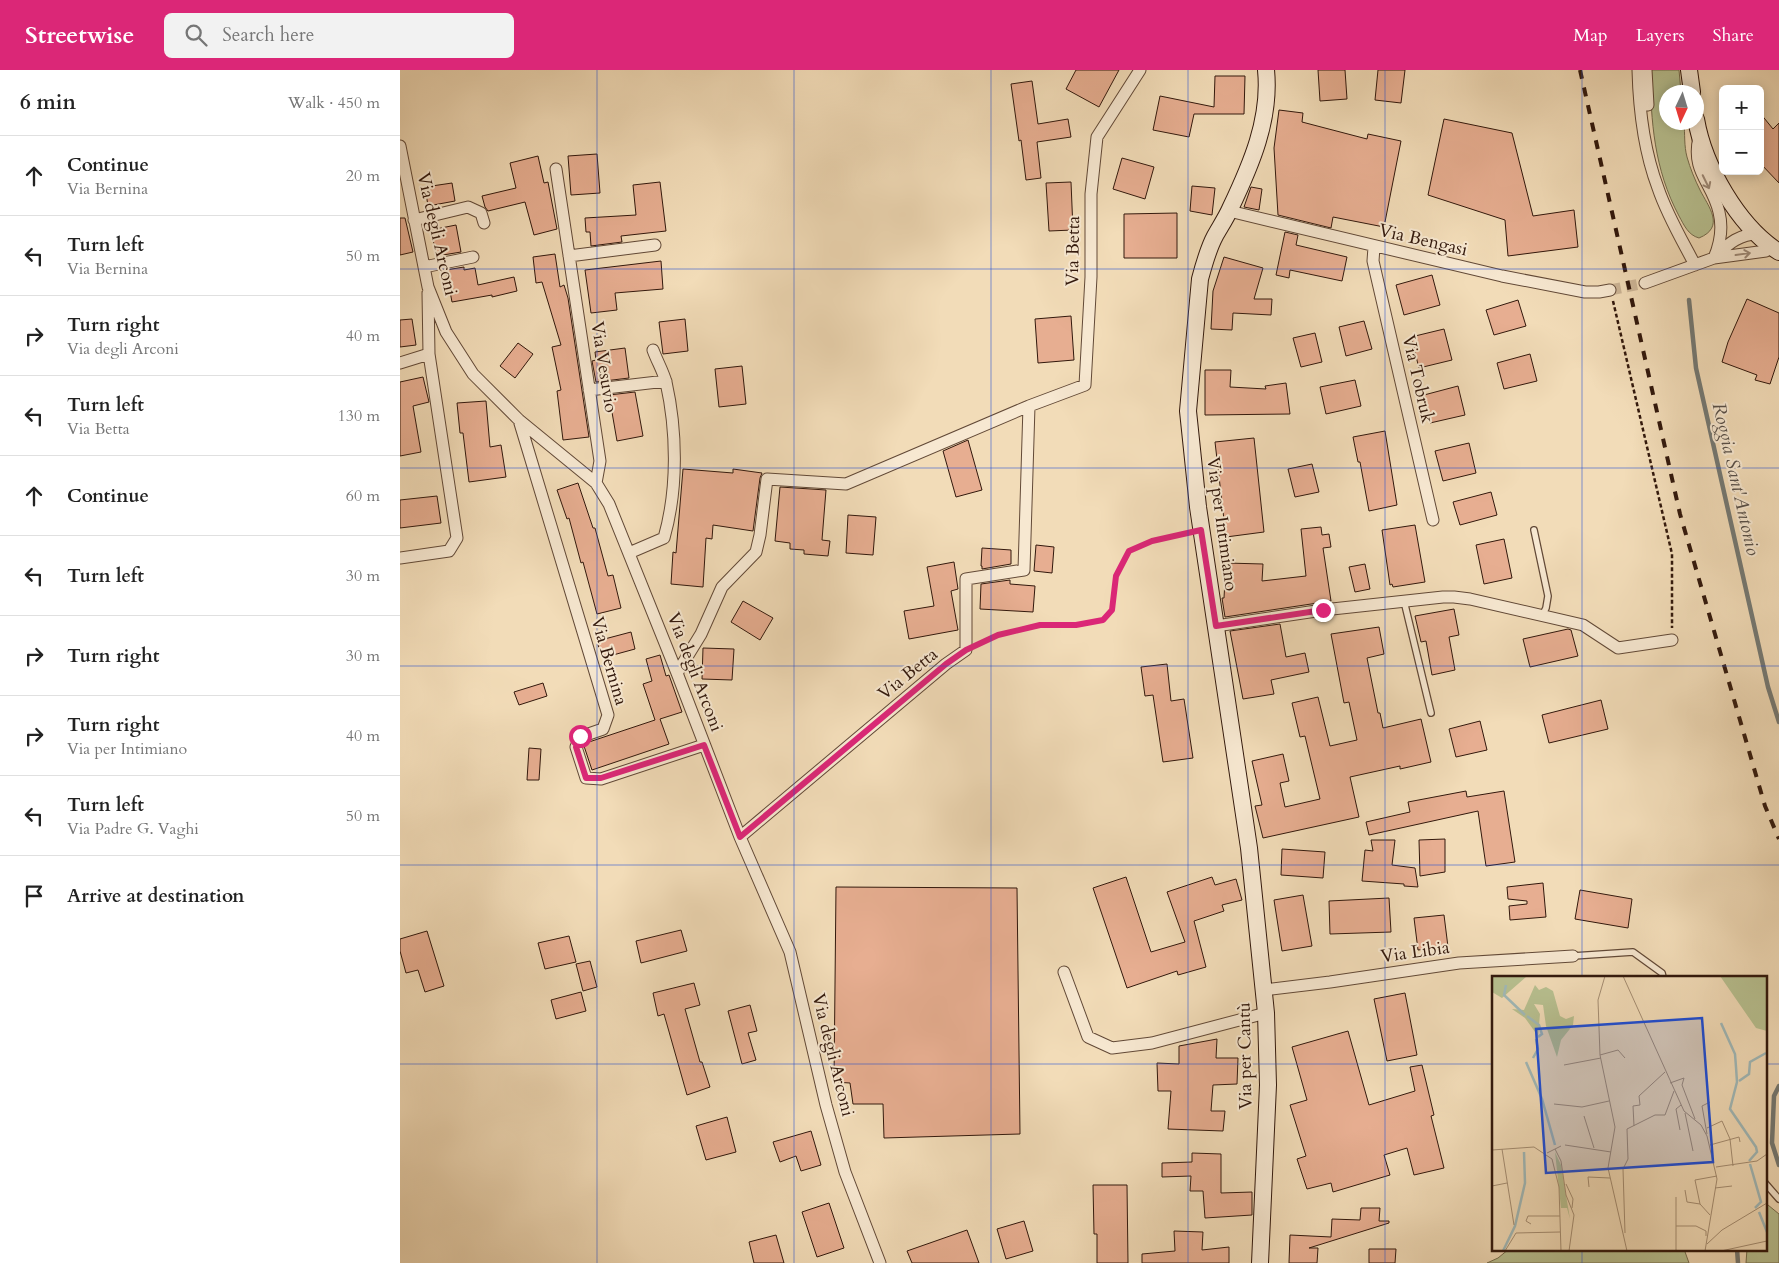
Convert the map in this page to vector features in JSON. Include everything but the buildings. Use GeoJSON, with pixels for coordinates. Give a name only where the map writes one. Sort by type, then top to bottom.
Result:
{"type":"FeatureCollection","features":[{"type":"Feature","properties":{"kind":"street","name":"Via Betta"},"geometry":{"type":"LineString","coordinates":[[677,673],[701,634],[722,587],[756,552],[767,479],[846,484],[1029,406],[1085,385],[1091,277],[1091,194],[1097,137],[1140,70]]}},
{"type":"Feature","properties":{"kind":"street","name":"Via per Intimiano"},"geometry":{"type":"LineString","coordinates":[[1249,848],[1201,530],[1188,412],[1200,279],[1205,259],[1214,237],[1230,210],[1255,152],[1266,105],[1266,70]]}},
{"type":"Feature","properties":{"kind":"street"},"geometry":{"type":"LineString","coordinates":[[1638,70],[1643,129],[1649,160],[1658,189],[1698,264]]}},
{"type":"Feature","properties":{"kind":"street"},"geometry":{"type":"LineString","coordinates":[[1646,70],[1649,126],[1659,175],[1698,264]]}},
{"type":"Feature","properties":{"kind":"street"},"geometry":{"type":"LineString","coordinates":[[1689,70],[1691,85]]}},
{"type":"Feature","properties":{"kind":"street"},"geometry":{"type":"LineString","coordinates":[[1699,130],[1708,161],[1720,186],[1732,204],[1758,234],[1775,249]]}},
{"type":"Feature","properties":{"kind":"street"},"geometry":{"type":"LineString","coordinates":[[1700,135],[1697,154],[1698,164],[1719,212],[1720,240],[1714,258]]}},
{"type":"Feature","properties":{"kind":"street","name":"Via degli Arconi"},"geometry":{"type":"LineString","coordinates":[[400,146],[428,286],[446,332],[472,374],[519,420],[596,483],[610,504],[740,837],[790,952],[828,1115],[845,1172],[880,1263]]}},
{"type":"Feature","properties":{"kind":"street","name":"Via Vesuvio"},"geometry":{"type":"LineString","coordinates":[[556,169],[600,461],[596,483]]}},
{"type":"Feature","properties":{"kind":"street"},"geometry":{"type":"LineString","coordinates":[[400,214],[413,216],[468,207],[481,213],[484,223]]}},
{"type":"Feature","properties":{"kind":"street","name":"Via Bengasi"},"geometry":{"type":"LineString","coordinates":[[1230,210],[1502,276],[1585,292],[1610,290]]}},
{"type":"Feature","properties":{"kind":"street"},"geometry":{"type":"LineString","coordinates":[[1714,258],[1737,238],[1749,234],[1758,234]]}},
{"type":"Feature","properties":{"kind":"street"},"geometry":{"type":"LineString","coordinates":[[569,256],[655,245]]}},
{"type":"Feature","properties":{"kind":"street","name":"Via Tobruk"},"geometry":{"type":"LineString","coordinates":[[1374,246],[1373,261],[1433,520]]}},
{"type":"Feature","properties":{"kind":"street"},"geometry":{"type":"LineString","coordinates":[[1645,283],[1714,258],[1775,249]]}},
{"type":"Feature","properties":{"kind":"street"},"geometry":{"type":"LineString","coordinates":[[424,267],[473,257]]}},
{"type":"Feature","properties":{"kind":"street"},"geometry":{"type":"LineString","coordinates":[[400,558],[449,551],[457,538],[428,354],[428,286]]}},
{"type":"Feature","properties":{"kind":"street"},"geometry":{"type":"LineString","coordinates":[[629,553],[664,538],[668,522],[675,451],[666,381],[652,350]]}},
{"type":"Feature","properties":{"kind":"street"},"geometry":{"type":"LineString","coordinates":[[400,363],[428,354]]}},
{"type":"Feature","properties":{"kind":"street"},"geometry":{"type":"LineString","coordinates":[[590,390],[666,381]]}},
{"type":"Feature","properties":{"kind":"street","name":"Via Betta"},"geometry":{"type":"LineString","coordinates":[[740,837],[946,664],[966,650],[966,579],[1024,570],[1029,406]]}},
{"type":"Feature","properties":{"kind":"street","name":"Via Bernina"},"geometry":{"type":"LineString","coordinates":[[519,420],[608,715],[603,729],[580,736],[576,747],[586,778],[601,778],[704,745]]}},
{"type":"Feature","properties":{"kind":"street"},"geometry":{"type":"LineString","coordinates":[[1216,626],[1323,610],[1454,597],[1583,625],[1618,648],[1672,640]]}},
{"type":"Feature","properties":{"kind":"street","name":"Via per Cantù"},"geometry":{"type":"LineString","coordinates":[[1249,848],[1266,1013],[1268,1084],[1260,1263]]}},
{"type":"Feature","properties":{"kind":"street","name":"Via Libia"},"geometry":{"type":"LineString","coordinates":[[1264,990],[1459,963],[1573,956]]}},
{"type":"Feature","properties":{"kind":"street"},"geometry":{"type":"LineString","coordinates":[[1064,972],[1088,1037],[1112,1048],[1152,1043],[1266,1013]]}},
{"type":"Feature","properties":{"kind":"lane"},"geometry":{"type":"LineString","coordinates":[[1534,530],[1548,596],[1546,608],[1542,616]]}},
{"type":"Feature","properties":{"kind":"lane"},"geometry":{"type":"LineString","coordinates":[[1404,601],[1431,713]]}},
{"type":"Feature","properties":{"kind":"lane"},"geometry":{"type":"LineString","coordinates":[[1573,956],[1633,952],[1662,973],[1663,976]]}},
{"type":"Feature","properties":{"kind":"lane"},"geometry":{"type":"LineString","coordinates":[[1766,1184],[1779,1199]]}},
{"type":"Feature","properties":{"kind":"path"},"geometry":{"type":"LineString","coordinates":[[1610,290],[1672,554],[1672,640]]}},
{"type":"Feature","properties":{"kind":"path"},"geometry":{"type":"LineString","coordinates":[[966,650],[998,635],[1040,625],[1076,625],[1103,620],[1112,610],[1116,576],[1129,551],[1152,541],[1201,530]]}},
{"type":"Feature","properties":{"kind":"green space"},"geometry":{"type":"Polygon","coordinates":[[[1650,70],[1679,70],[1680,85],[1659,85],[1659,130],[1684,130],[1685,149],[1688,161],[1713,216],[1712,228],[1699,238],[1692,235],[1685,226],[1664,181],[1659,163],[1651,108],[1650,70]]]}},
{"type":"Feature","properties":{"kind":"green space"},"geometry":{"type":"Polygon","coordinates":[[[1768,1205],[1779,1214],[1779,1263],[1746,1263],[1747,1250],[1766,1250],[1766,1207],[1768,1205]]]}},
{"type":"Feature","properties":{"kind":"green space"},"geometry":{"type":"Polygon","coordinates":[[[1508,1250],[1684,1250],[1689,1263],[1487,1263],[1498,1258],[1508,1250]]]}},
{"type":"Feature","properties":{"kind":"waterway","name":"Roggia Sant'Antonio"},"geometry":{"type":"LineString","coordinates":[[1689,300],[1696,368],[1768,687],[1779,722]]}},
{"type":"Feature","properties":{"kind":"waterway","name":"Roggia Sant'Antonio"},"geometry":{"type":"LineString","coordinates":[[1779,1086],[1774,1096],[1772,1143],[1779,1165]]}},
{"type":"Feature","properties":{"kind":"waterway","name":"Roggia Sant'Antonio"},"geometry":{"type":"LineString","coordinates":[[1737,1250],[1738,1263]]}},
{"type":"Feature","properties":{"kind":"tunnel"},"geometry":{"type":"LineString","coordinates":[[1610,290],[1645,283]]}},
{"type":"Feature","properties":{"kind":"railway"},"geometry":{"type":"LineString","coordinates":[[1580,70],[1680,514],[1765,806],[1779,839]]}},
{"type":"Feature","properties":{"kind":"route"},"geometry":{"type":"LineString","coordinates":[[580,736],[576,747],[586,778],[601,778],[704,745],[740,837],[946,664],[966,650],[998,635],[1040,625],[1076,625],[1103,620],[1112,610],[1116,576],[1129,551],[1152,541],[1201,530],[1216,626],[1323,610]]}}]}
